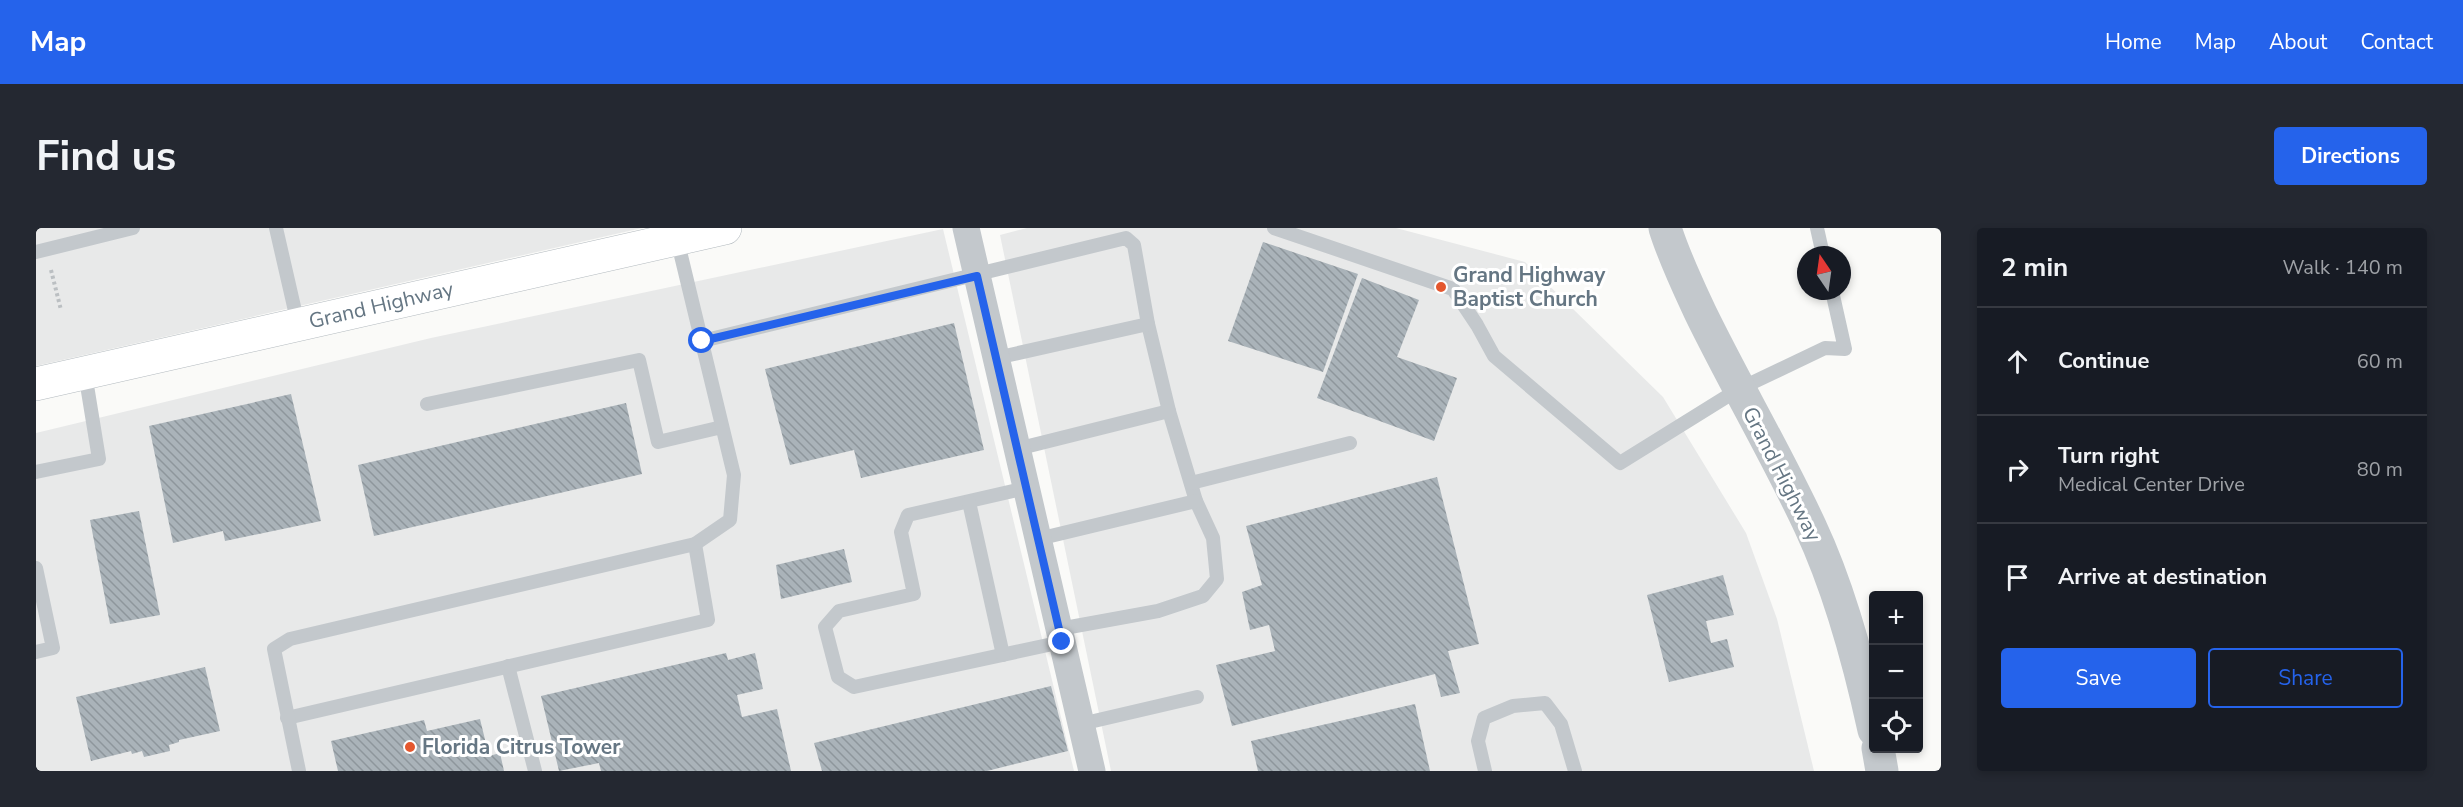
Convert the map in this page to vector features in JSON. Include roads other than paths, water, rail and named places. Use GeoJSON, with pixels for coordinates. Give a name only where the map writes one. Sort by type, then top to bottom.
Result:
{"type":"FeatureCollection","features":[{"type":"Feature","properties":{"kind":"main road","name":"Grand Highway"},"geometry":{"type":"LineString","coordinates":[[36,384],[298,324],[675,233],[725,228]]}},
{"type":"Feature","properties":{"kind":"street"},"geometry":{"type":"LineString","coordinates":[[966,228],[1092,771]]}},
{"type":"Feature","properties":{"kind":"street","name":"Grand Highway"},"geometry":{"type":"LineString","coordinates":[[1665,228],[1672,252],[1811,528],[1840,604],[1869,709]]}},
{"type":"Feature","properties":{"kind":"street"},"geometry":{"type":"LineString","coordinates":[[1879,753],[1882,771]]}},
{"type":"Feature","properties":{"kind":"lane"},"geometry":{"type":"LineString","coordinates":[[36,252],[133,228]]}},
{"type":"Feature","properties":{"kind":"lane"},"geometry":{"type":"LineString","coordinates":[[276,228],[298,324]]}},
{"type":"Feature","properties":{"kind":"lane"},"geometry":{"type":"LineString","coordinates":[[1274,228],[1452,289],[1477,325],[1494,356],[1620,463],[1739,389],[1825,348],[1845,349],[1834,300]]}},
{"type":"Feature","properties":{"kind":"lane"},"geometry":{"type":"LineString","coordinates":[[1817,228],[1821,246]]}},
{"type":"Feature","properties":{"kind":"lane"},"geometry":{"type":"LineString","coordinates":[[299,771],[274,649],[290,639],[694,544],[730,520],[734,476],[675,233]]}},
{"type":"Feature","properties":{"kind":"lane"},"geometry":{"type":"LineString","coordinates":[[702,341],[1126,238],[1134,245],[1169,411],[1196,501],[1213,538],[1217,579],[1203,596],[1158,611],[1060,636],[1003,655],[854,687],[838,677],[825,627],[839,611],[914,594],[901,532],[909,515],[1026,488]]}},
{"type":"Feature","properties":{"kind":"lane"},"geometry":{"type":"LineString","coordinates":[[996,358],[1149,324]]}},
{"type":"Feature","properties":{"kind":"lane"},"geometry":{"type":"LineString","coordinates":[[427,404],[639,360],[658,442],[722,426]]}},
{"type":"Feature","properties":{"kind":"lane"},"geometry":{"type":"LineString","coordinates":[[36,472],[99,459],[85,373]]}},
{"type":"Feature","properties":{"kind":"lane"},"geometry":{"type":"LineString","coordinates":[[1017,449],[1169,411]]}},
{"type":"Feature","properties":{"kind":"lane"},"geometry":{"type":"LineString","coordinates":[[1191,483],[1350,443]]}},
{"type":"Feature","properties":{"kind":"lane"},"geometry":{"type":"LineString","coordinates":[[969,501],[1003,655]]}},
{"type":"Feature","properties":{"kind":"lane"},"geometry":{"type":"LineString","coordinates":[[1038,539],[1196,501]]}},
{"type":"Feature","properties":{"kind":"lane"},"geometry":{"type":"LineString","coordinates":[[288,718],[708,620],[694,544]]}},
{"type":"Feature","properties":{"kind":"lane"},"geometry":{"type":"LineString","coordinates":[[36,568],[53,648],[36,652]]}},
{"type":"Feature","properties":{"kind":"lane"},"geometry":{"type":"LineString","coordinates":[[508,666],[535,771]]}},
{"type":"Feature","properties":{"kind":"lane"},"geometry":{"type":"LineString","coordinates":[[1081,724],[1197,697]]}},
{"type":"Feature","properties":{"kind":"lane"},"geometry":{"type":"LineString","coordinates":[[1485,771],[1478,741],[1484,718],[1513,705],[1545,703],[1561,724],[1575,771]]}},
{"type":"Feature","properties":{"kind":"place","name":"Grand Highway Baptist Church"},"geometry":{"type":"Point","coordinates":[1441,287]}},
{"type":"Feature","properties":{"kind":"place","name":"Florida Citrus Tower"},"geometry":{"type":"Point","coordinates":[410,747]}}]}
